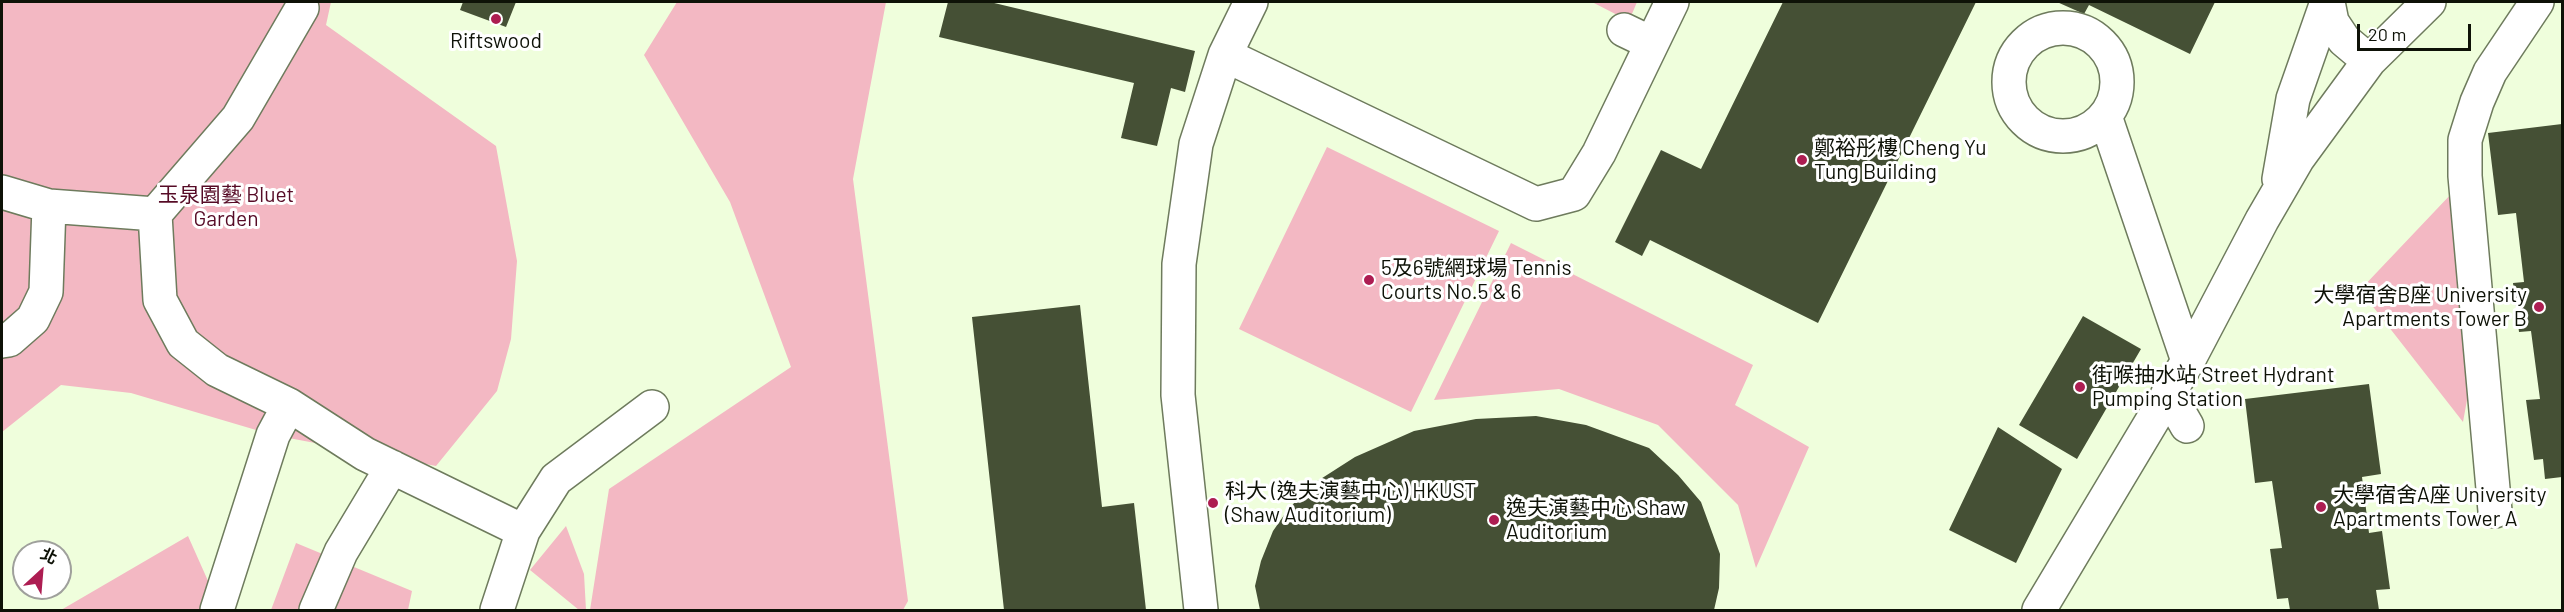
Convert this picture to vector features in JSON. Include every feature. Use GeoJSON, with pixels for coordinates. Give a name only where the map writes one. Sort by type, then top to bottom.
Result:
{"type":"FeatureCollection","features":[{"type":"Feature","properties":{"kind":"lane"},"geometry":{"type":"LineString","coordinates":[[1201,610],[1178,395],[1179,264],[1196,144],[1225,55],[1251,2]]}},
{"type":"Feature","properties":{"kind":"lane"},"geometry":{"type":"LineString","coordinates":[[1225,55],[1536,204],[1574,194],[1599,153],[1638,36],[1672,2]]}},
{"type":"Feature","properties":{"kind":"lane"},"geometry":{"type":"LineString","coordinates":[[2327,2],[2332,22],[2338,31],[2369,61]]}},
{"type":"Feature","properties":{"kind":"lane"},"geometry":{"type":"LineString","coordinates":[[2276,195],[2293,99],[2327,2]]}},
{"type":"Feature","properties":{"kind":"lane"},"geometry":{"type":"LineString","coordinates":[[2039,610],[2188,361],[2298,158],[2369,61],[2429,2]]}},
{"type":"Feature","properties":{"kind":"lane"},"geometry":{"type":"LineString","coordinates":[[2495,511],[2465,176],[2465,140],[2477,102],[2490,72],[2537,2]]}},
{"type":"Feature","properties":{"kind":"lane"},"geometry":{"type":"LineString","coordinates":[[302,9],[238,118],[154,214],[160,300],[183,343],[217,370],[289,405],[365,454],[523,531]]}},
{"type":"Feature","properties":{"kind":"lane"},"geometry":{"type":"LineString","coordinates":[[2105,116],[2188,361]]}},
{"type":"Feature","properties":{"kind":"lane"},"geometry":{"type":"LineString","coordinates":[[2,192],[49,206],[154,214]]}},
{"type":"Feature","properties":{"kind":"lane"},"geometry":{"type":"LineString","coordinates":[[2,341],[9,340],[33,319],[46,292],[49,206]]}},
{"type":"Feature","properties":{"kind":"lane"},"geometry":{"type":"LineString","coordinates":[[2168,393],[2187,426]]}},
{"type":"Feature","properties":{"kind":"lane"},"geometry":{"type":"LineString","coordinates":[[217,610],[273,435],[289,405]]}},
{"type":"Feature","properties":{"kind":"lane"},"geometry":{"type":"LineString","coordinates":[[497,610],[523,531],[556,479],[652,407]]}},
{"type":"Feature","properties":{"kind":"lane"},"geometry":{"type":"LineString","coordinates":[[316,610],[341,552],[392,468]]}},
{"type":"Feature","properties":{"kind":"green space","name":"玉泉園藝 Bluet Garden"},"geometry":{"type":"Polygon","coordinates":[[[2,2],[331,2],[326,25],[496,146],[517,261],[511,339],[497,391],[436,466],[273,435],[131,393],[61,385],[2,432],[2,2]]]}},
{"type":"Feature","properties":{"kind":"green space"},"geometry":{"type":"Polygon","coordinates":[[[677,2],[886,2],[853,179],[908,601],[903,610],[590,610],[609,489],[791,367],[730,202],[644,55],[677,2]]]}},
{"type":"Feature","properties":{"kind":"green space"},"geometry":{"type":"Polygon","coordinates":[[[1592,2],[1637,2],[1629,21],[1592,2]]]}},
{"type":"Feature","properties":{"kind":"green space","name":"5及6號網球場 Tennis Courts No.5 & 6"},"geometry":{"type":"Polygon","coordinates":[[[1327,147],[1499,231],[1411,412],[1239,329],[1327,147]]]}},
{"type":"Feature","properties":{"kind":"green space"},"geometry":{"type":"Polygon","coordinates":[[[2453,192],[2488,284],[2463,422],[2360,290],[2453,192]]]}},
{"type":"Feature","properties":{"kind":"green space"},"geometry":{"type":"Polygon","coordinates":[[[1511,243],[1753,365],[1735,405],[1809,447],[1756,568],[1738,505],[1658,425],[1559,389],[1434,400],[1511,243]]]}},
{"type":"Feature","properties":{"kind":"green space"},"geometry":{"type":"Polygon","coordinates":[[[566,526],[584,574],[586,610],[579,610],[530,570],[566,526]]]}},
{"type":"Feature","properties":{"kind":"green space"},"geometry":{"type":"Polygon","coordinates":[[[188,536],[221,610],[61,610],[188,536]]]}},
{"type":"Feature","properties":{"kind":"green space"},"geometry":{"type":"Polygon","coordinates":[[[296,543],[412,591],[408,610],[271,610],[296,543]]]}},
{"type":"Feature","properties":{"kind":"building","name":"Riftswood"},"geometry":{"type":"Polygon","coordinates":[[[463,2],[516,2],[506,27],[460,10],[463,2]]]}},
{"type":"Feature","properties":{"kind":"building"},"geometry":{"type":"Polygon","coordinates":[[[948,2],[990,2],[1195,51],[1185,92],[1171,88],[1157,146],[1121,138],[1134,83],[939,37],[948,2]]]}},
{"type":"Feature","properties":{"kind":"building","name":"鄭裕彤樓 Cheng Yu Tung Building"},"geometry":{"type":"Polygon","coordinates":[[[1783,2],[1976,2],[1818,323],[1650,240],[1642,256],[1615,242],[1661,150],[1701,169],[1783,2]]]}},
{"type":"Feature","properties":{"kind":"building"},"geometry":{"type":"Polygon","coordinates":[[[2057,2],[2215,2],[2190,54],[2089,5],[2084,14],[2057,2]]]}},
{"type":"Feature","properties":{"kind":"building","name":"大學宿舍B座 University Apartments Tower B"},"geometry":{"type":"Polygon","coordinates":[[[2562,124],[2562,477],[2545,479],[2543,459],[2534,460],[2526,400],[2540,399],[2531,331],[2519,332],[2513,283],[2524,282],[2516,213],[2498,215],[2488,133],[2562,124]]]}},
{"type":"Feature","properties":{"kind":"building"},"geometry":{"type":"Polygon","coordinates":[[[1080,305],[1102,507],[1134,503],[1146,610],[1004,610],[972,317],[1080,305]]]}},
{"type":"Feature","properties":{"kind":"building","name":"街喉抽水站 Street Hydrant Pumping Station"},"geometry":{"type":"Polygon","coordinates":[[[2083,316],[2141,349],[2077,459],[2019,425],[2083,316]]]}},
{"type":"Feature","properties":{"kind":"building","name":"大學宿舍A座 University Apartments Tower A"},"geometry":{"type":"Polygon","coordinates":[[[2369,384],[2381,474],[2362,477],[2369,533],[2382,531],[2390,589],[2376,590],[2379,610],[2290,610],[2288,598],[2277,599],[2270,549],[2282,548],[2272,481],[2255,483],[2245,399],[2369,384]]]}},
{"type":"Feature","properties":{"kind":"building","name":"逸夫演藝中心 Shaw Auditorium"},"geometry":{"type":"Polygon","coordinates":[[[1536,416],[1586,425],[1649,448],[1678,475],[1701,502],[1720,554],[1719,588],[1714,610],[1260,610],[1255,586],[1261,561],[1273,531],[1289,508],[1316,482],[1355,457],[1414,431],[1476,419],[1536,416]]]}},
{"type":"Feature","properties":{"kind":"building"},"geometry":{"type":"Polygon","coordinates":[[[1998,427],[2062,469],[2016,563],[1949,530],[1998,427]]]}},
{"type":"Feature","properties":{"kind":"place","name":"Riftswood"},"geometry":{"type":"Point","coordinates":[496,19]}},
{"type":"Feature","properties":{"kind":"place","name":"鄭裕彤樓 Cheng Yu Tung Building"},"geometry":{"type":"Point","coordinates":[1802,160]}},
{"type":"Feature","properties":{"kind":"place","name":"5及6號網球場 Tennis Courts No.5 & 6"},"geometry":{"type":"Point","coordinates":[1369,280]}},
{"type":"Feature","properties":{"kind":"place","name":"大學宿舍B座 University Apartments Tower B"},"geometry":{"type":"Point","coordinates":[2539,307]}},
{"type":"Feature","properties":{"kind":"place","name":"街喉抽水站 Street Hydrant Pumping Station"},"geometry":{"type":"Point","coordinates":[2080,387]}},
{"type":"Feature","properties":{"kind":"place","name":"科大 (逸夫演藝中心) HKUST (Shaw Auditorium)"},"geometry":{"type":"Point","coordinates":[1213,503]}},
{"type":"Feature","properties":{"kind":"place","name":"大學宿舍A座 University Apartments Tower A"},"geometry":{"type":"Point","coordinates":[2321,507]}},
{"type":"Feature","properties":{"kind":"place","name":"逸夫演藝中心 Shaw Auditorium"},"geometry":{"type":"Point","coordinates":[1494,520]}}]}
